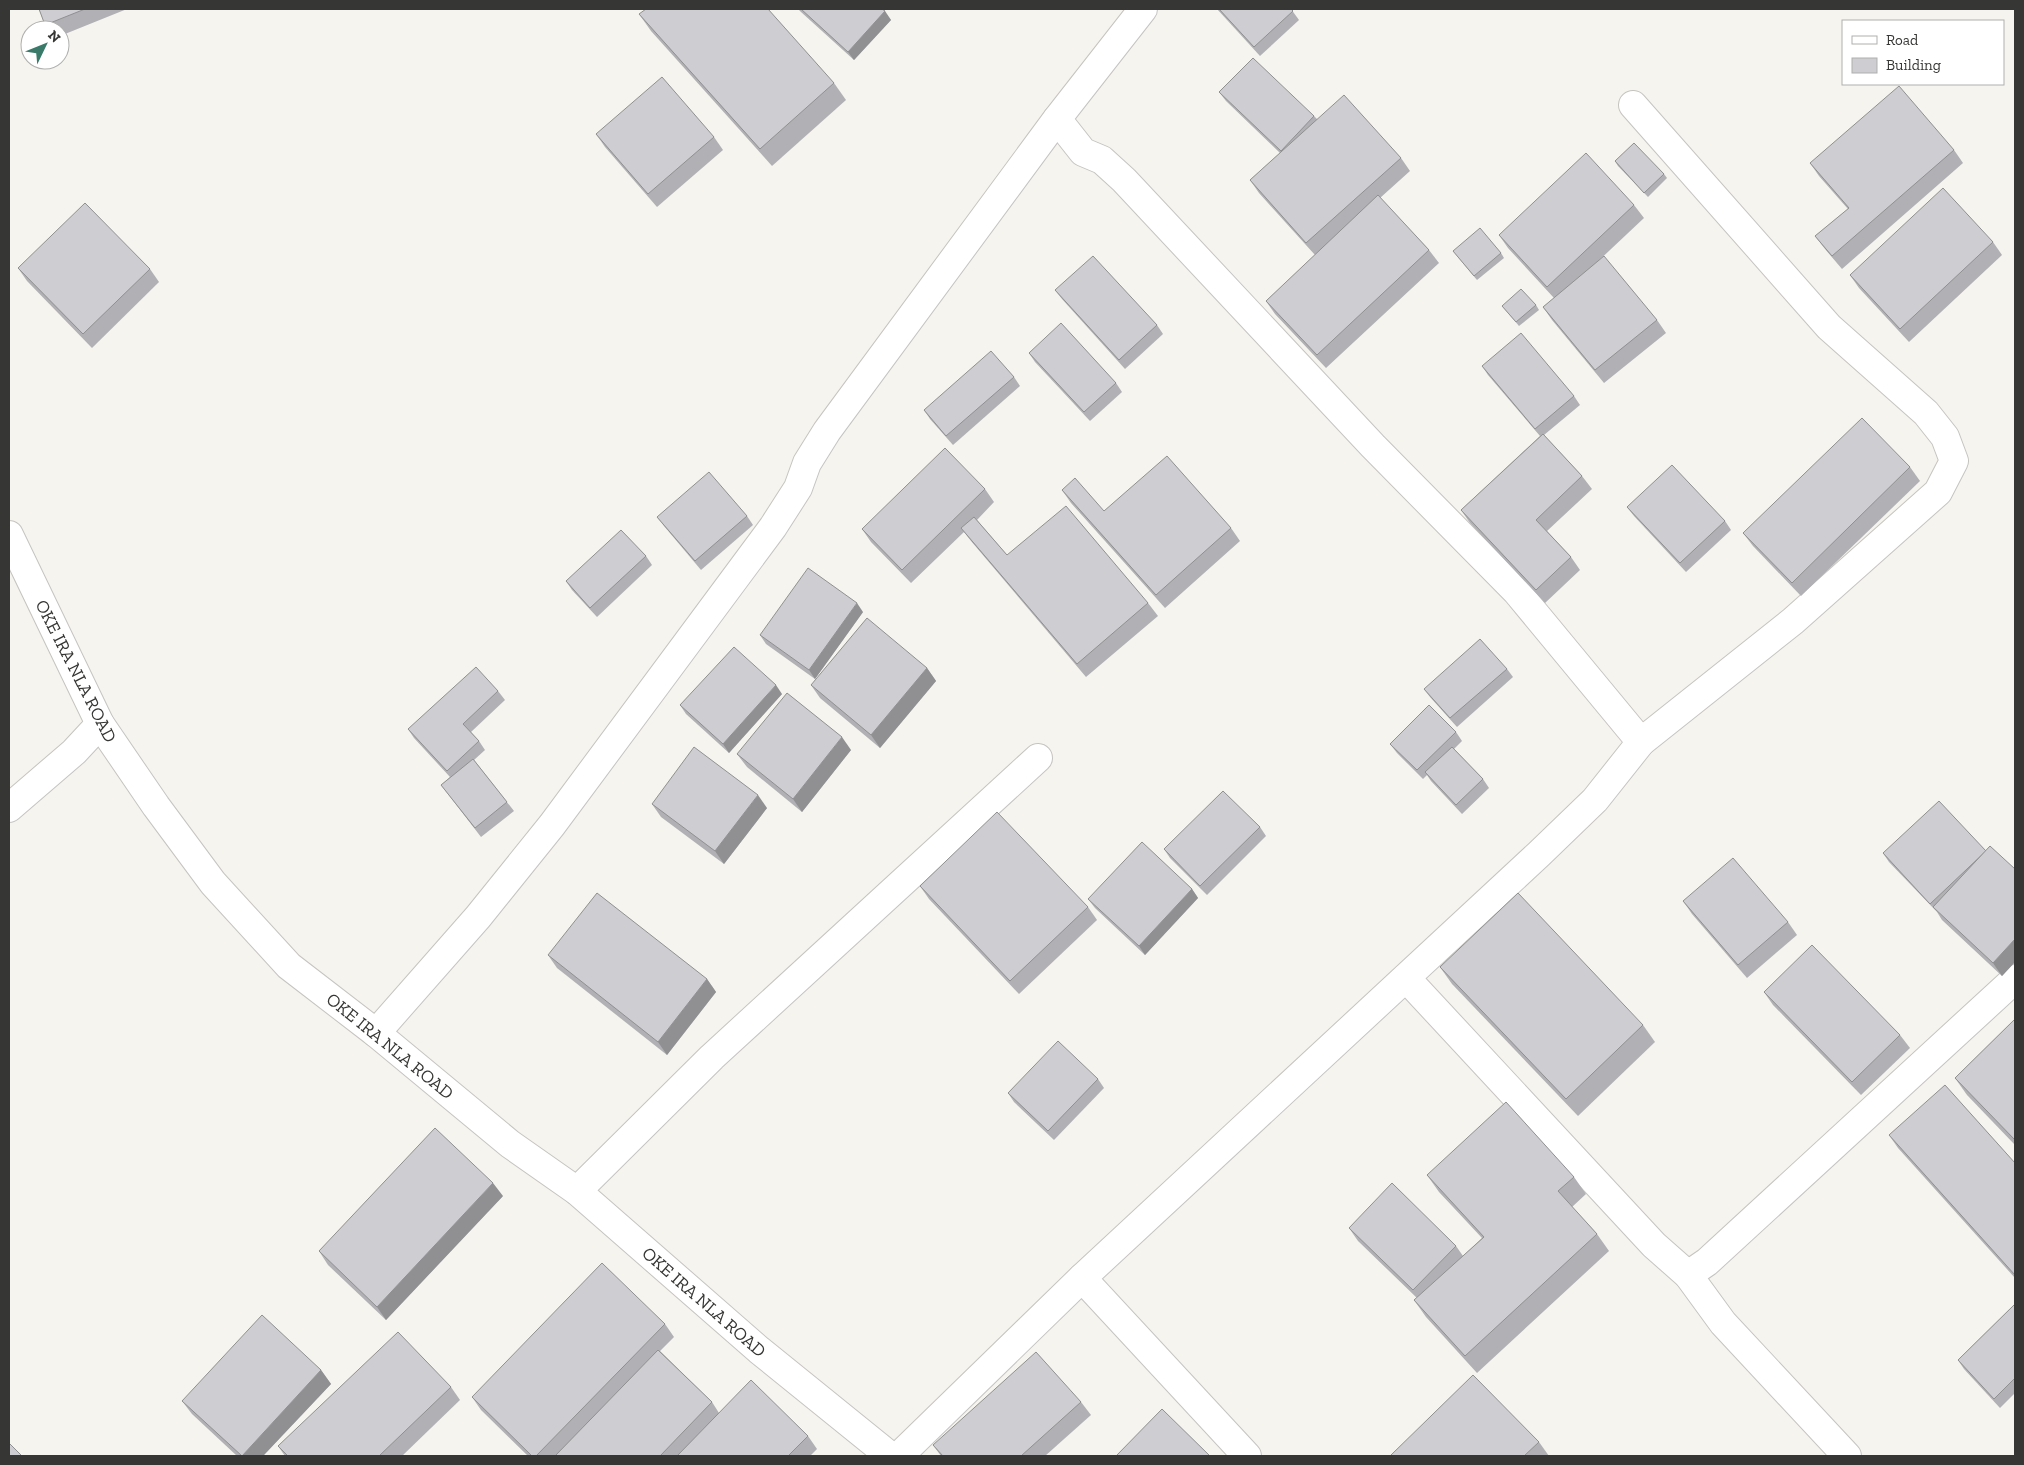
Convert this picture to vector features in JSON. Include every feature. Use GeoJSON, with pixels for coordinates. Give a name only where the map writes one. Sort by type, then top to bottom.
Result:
{"type":"FeatureCollection","features":[{"type":"Feature","properties":{"kind":"street"},"geometry":{"type":"LineString","coordinates":[[376,1033],[478,916],[552,825],[773,527],[798,488],[807,463],[827,431],[1057,119],[1143,9]]}},
{"type":"Feature","properties":{"kind":"street"},"geometry":{"type":"LineString","coordinates":[[899,1456],[1082,1278],[1595,800],[1641,742],[1793,621],[1938,492],[1954,461],[1945,437],[1926,413],[1829,327],[1633,104]]}},
{"type":"Feature","properties":{"kind":"street"},"geometry":{"type":"LineString","coordinates":[[1057,119],[1083,152],[1102,160],[1124,180],[1373,446],[1517,592],[1641,742]]}},
{"type":"Feature","properties":{"kind":"street","name":"OKE IRA NLA ROAD"},"geometry":{"type":"LineString","coordinates":[[9,535],[100,724],[156,806],[213,883],[289,966],[376,1033],[510,1144],[577,1191],[759,1350],[890,1456]]}},
{"type":"Feature","properties":{"kind":"street"},"geometry":{"type":"LineString","coordinates":[[9,808],[74,752],[100,724]]}},
{"type":"Feature","properties":{"kind":"street"},"geometry":{"type":"LineString","coordinates":[[577,1191],[712,1057],[1038,758]]}},
{"type":"Feature","properties":{"kind":"street"},"geometry":{"type":"LineString","coordinates":[[1406,978],[1654,1245],[1688,1276],[1723,1323],[1847,1456]]}},
{"type":"Feature","properties":{"kind":"street"},"geometry":{"type":"LineString","coordinates":[[1688,1276],[1707,1262],[2015,979]]}},
{"type":"Feature","properties":{"kind":"street"},"geometry":{"type":"LineString","coordinates":[[1082,1278],[1246,1456]]}},
{"type":"Feature","properties":{"kind":"building"},"geometry":{"type":"Polygon","coordinates":[[[39,9],[85,9],[58,20],[43,20],[39,9]]]}},
{"type":"Feature","properties":{"kind":"building"},"geometry":{"type":"Polygon","coordinates":[[[646,9],[768,9],[834,83],[760,149],[639,14],[646,9]]]}},
{"type":"Feature","properties":{"kind":"building"},"geometry":{"type":"Polygon","coordinates":[[[801,9],[882,9],[885,11],[848,52],[801,9]]]}},
{"type":"Feature","properties":{"kind":"building"},"geometry":{"type":"Polygon","coordinates":[[[1219,9],[1291,9],[1293,11],[1254,47],[1219,9]]]}},
{"type":"Feature","properties":{"kind":"building"},"geometry":{"type":"Polygon","coordinates":[[[1253,58],[1314,116],[1281,151],[1219,92],[1253,58]]]}},
{"type":"Feature","properties":{"kind":"building"},"geometry":{"type":"Polygon","coordinates":[[[662,77],[714,137],[648,194],[596,134],[662,77]]]}},
{"type":"Feature","properties":{"kind":"building"},"geometry":{"type":"Polygon","coordinates":[[[1899,86],[1954,150],[1832,256],[1815,236],[1849,208],[1810,163],[1899,86]]]}},
{"type":"Feature","properties":{"kind":"building"},"geometry":{"type":"Polygon","coordinates":[[[1344,95],[1401,158],[1306,243],[1250,180],[1344,95]]]}},
{"type":"Feature","properties":{"kind":"building"},"geometry":{"type":"Polygon","coordinates":[[[1634,143],[1664,174],[1644,193],[1615,161],[1634,143]]]}},
{"type":"Feature","properties":{"kind":"building"},"geometry":{"type":"Polygon","coordinates":[[[1586,153],[1634,205],[1547,287],[1499,235],[1586,153]]]}},
{"type":"Feature","properties":{"kind":"building"},"geometry":{"type":"Polygon","coordinates":[[[1943,188],[1993,242],[1900,329],[1850,275],[1943,188]]]}},
{"type":"Feature","properties":{"kind":"building"},"geometry":{"type":"Polygon","coordinates":[[[1378,195],[1429,250],[1317,355],[1266,301],[1378,195]]]}},
{"type":"Feature","properties":{"kind":"building"},"geometry":{"type":"Polygon","coordinates":[[[85,203],[150,269],[83,334],[18,268],[85,203]]]}},
{"type":"Feature","properties":{"kind":"building"},"geometry":{"type":"Polygon","coordinates":[[[1480,228],[1501,253],[1474,276],[1453,251],[1480,228]]]}},
{"type":"Feature","properties":{"kind":"building"},"geometry":{"type":"Polygon","coordinates":[[[1093,256],[1157,325],[1119,360],[1055,290],[1093,256]]]}},
{"type":"Feature","properties":{"kind":"building"},"geometry":{"type":"Polygon","coordinates":[[[1604,256],[1657,320],[1595,370],[1543,307],[1604,256]]]}},
{"type":"Feature","properties":{"kind":"building"},"geometry":{"type":"Polygon","coordinates":[[[1521,289],[1536,305],[1516,322],[1502,306],[1521,289]]]}},
{"type":"Feature","properties":{"kind":"building"},"geometry":{"type":"Polygon","coordinates":[[[1061,323],[1116,383],[1084,412],[1029,353],[1061,323]]]}},
{"type":"Feature","properties":{"kind":"building"},"geometry":{"type":"Polygon","coordinates":[[[1521,333],[1574,396],[1535,429],[1482,366],[1521,333]]]}},
{"type":"Feature","properties":{"kind":"building"},"geometry":{"type":"Polygon","coordinates":[[[991,351],[1014,377],[946,436],[924,410],[991,351]]]}},
{"type":"Feature","properties":{"kind":"building"},"geometry":{"type":"Polygon","coordinates":[[[1862,418],[1910,467],[1792,583],[1743,533],[1862,418]]]}},
{"type":"Feature","properties":{"kind":"building"},"geometry":{"type":"Polygon","coordinates":[[[1543,434],[1582,476],[1536,520],[1571,557],[1536,590],[1461,510],[1543,434]]]}},
{"type":"Feature","properties":{"kind":"building"},"geometry":{"type":"Polygon","coordinates":[[[945,448],[985,489],[902,570],[862,529],[945,448]]]}},
{"type":"Feature","properties":{"kind":"building"},"geometry":{"type":"Polygon","coordinates":[[[1167,456],[1231,528],[1156,595],[1062,490],[1075,478],[1104,511],[1167,456]]]}},
{"type":"Feature","properties":{"kind":"building"},"geometry":{"type":"Polygon","coordinates":[[[1672,465],[1725,521],[1680,563],[1627,507],[1672,465]]]}},
{"type":"Feature","properties":{"kind":"building"},"geometry":{"type":"Polygon","coordinates":[[[709,472],[747,516],[695,561],[657,517],[709,472]]]}},
{"type":"Feature","properties":{"kind":"building"},"geometry":{"type":"Polygon","coordinates":[[[1066,506],[1148,603],[1077,664],[961,528],[974,517],[1007,555],[1066,506]]]}},
{"type":"Feature","properties":{"kind":"building"},"geometry":{"type":"Polygon","coordinates":[[[621,530],[646,556],[590,608],[566,581],[621,530]]]}},
{"type":"Feature","properties":{"kind":"building"},"geometry":{"type":"Polygon","coordinates":[[[808,568],[857,603],[809,670],[760,635],[808,568]]]}},
{"type":"Feature","properties":{"kind":"building"},"geometry":{"type":"Polygon","coordinates":[[[867,618],[927,668],[871,735],[811,685],[867,618]]]}},
{"type":"Feature","properties":{"kind":"building"},"geometry":{"type":"Polygon","coordinates":[[[1480,639],[1507,669],[1450,718],[1424,689],[1480,639]]]}},
{"type":"Feature","properties":{"kind":"building"},"geometry":{"type":"Polygon","coordinates":[[[734,647],[776,685],[723,744],[680,705],[734,647]]]}},
{"type":"Feature","properties":{"kind":"building"},"geometry":{"type":"Polygon","coordinates":[[[476,667],[498,691],[463,724],[479,741],[447,771],[408,729],[476,667]]]}},
{"type":"Feature","properties":{"kind":"building"},"geometry":{"type":"Polygon","coordinates":[[[787,693],[842,737],[793,799],[737,754],[787,693]]]}},
{"type":"Feature","properties":{"kind":"building"},"geometry":{"type":"Polygon","coordinates":[[[1429,705],[1456,732],[1417,770],[1390,744],[1429,705]]]}},
{"type":"Feature","properties":{"kind":"building"},"geometry":{"type":"Polygon","coordinates":[[[694,747],[758,795],[715,851],[652,804],[694,747]]]}},
{"type":"Feature","properties":{"kind":"building"},"geometry":{"type":"Polygon","coordinates":[[[1452,747],[1483,779],[1456,805],[1425,772],[1452,747]]]}},
{"type":"Feature","properties":{"kind":"building"},"geometry":{"type":"Polygon","coordinates":[[[473,759],[507,802],[475,828],[441,785],[473,759]]]}},
{"type":"Feature","properties":{"kind":"building"},"geometry":{"type":"Polygon","coordinates":[[[1223,791],[1260,827],[1200,886],[1164,849],[1223,791]]]}},
{"type":"Feature","properties":{"kind":"building"},"geometry":{"type":"Polygon","coordinates":[[[1939,801],[1986,851],[1930,904],[1883,853],[1939,801]]]}},
{"type":"Feature","properties":{"kind":"building"},"geometry":{"type":"Polygon","coordinates":[[[997,812],[1088,907],[1010,981],[920,886],[997,812]]]}},
{"type":"Feature","properties":{"kind":"building"},"geometry":{"type":"Polygon","coordinates":[[[1142,842],[1192,889],[1139,946],[1088,899],[1142,842]]]}},
{"type":"Feature","properties":{"kind":"building"},"geometry":{"type":"Polygon","coordinates":[[[1990,846],[2015,869],[2015,939],[1993,963],[1933,907],[1990,846]]]}},
{"type":"Feature","properties":{"kind":"building"},"geometry":{"type":"Polygon","coordinates":[[[1733,858],[1788,922],[1738,965],[1683,901],[1733,858]]]}},
{"type":"Feature","properties":{"kind":"building"},"geometry":{"type":"Polygon","coordinates":[[[597,893],[707,979],[658,1042],[548,955],[597,893]]]}},
{"type":"Feature","properties":{"kind":"building"},"geometry":{"type":"Polygon","coordinates":[[[1518,893],[1643,1025],[1566,1099],[1440,967],[1518,893]]]}},
{"type":"Feature","properties":{"kind":"building"},"geometry":{"type":"Polygon","coordinates":[[[1812,945],[1900,1035],[1852,1082],[1764,992],[1812,945]]]}},
{"type":"Feature","properties":{"kind":"building"},"geometry":{"type":"Polygon","coordinates":[[[2015,1019],[2015,1140],[1955,1078],[2015,1019]]]}},
{"type":"Feature","properties":{"kind":"building"},"geometry":{"type":"Polygon","coordinates":[[[1058,1041],[1098,1079],[1048,1131],[1008,1093],[1058,1041]]]}},
{"type":"Feature","properties":{"kind":"building"},"geometry":{"type":"Polygon","coordinates":[[[1945,1085],[2015,1163],[2015,1275],[1889,1135],[1945,1085]]]}},
{"type":"Feature","properties":{"kind":"building"},"geometry":{"type":"Polygon","coordinates":[[[1506,1102],[1574,1177],[1558,1191],[1597,1234],[1465,1356],[1414,1300],[1484,1237],[1427,1175],[1506,1102]]]}},
{"type":"Feature","properties":{"kind":"building"},"geometry":{"type":"Polygon","coordinates":[[[435,1128],[493,1183],[377,1307],[319,1251],[435,1128]]]}},
{"type":"Feature","properties":{"kind":"building"},"geometry":{"type":"Polygon","coordinates":[[[1392,1183],[1456,1246],[1413,1290],[1349,1228],[1392,1183]]]}},
{"type":"Feature","properties":{"kind":"building"},"geometry":{"type":"Polygon","coordinates":[[[602,1263],[665,1324],[536,1456],[532,1456],[472,1397],[602,1263]]]}},
{"type":"Feature","properties":{"kind":"building"},"geometry":{"type":"Polygon","coordinates":[[[2015,1304],[2015,1378],[1994,1399],[1958,1360],[2015,1304]]]}},
{"type":"Feature","properties":{"kind":"building"},"geometry":{"type":"Polygon","coordinates":[[[262,1315],[321,1370],[242,1456],[182,1401],[262,1315]]]}},
{"type":"Feature","properties":{"kind":"building"},"geometry":{"type":"Polygon","coordinates":[[[398,1332],[451,1387],[379,1456],[288,1456],[278,1446],[398,1332]]]}},
{"type":"Feature","properties":{"kind":"building"},"geometry":{"type":"Polygon","coordinates":[[[658,1350],[712,1402],[660,1456],[555,1456],[658,1350]]]}},
{"type":"Feature","properties":{"kind":"building"},"geometry":{"type":"Polygon","coordinates":[[[1036,1352],[1081,1402],[1021,1456],[943,1456],[933,1445],[1036,1352]]]}},
{"type":"Feature","properties":{"kind":"building"},"geometry":{"type":"Polygon","coordinates":[[[1473,1375],[1539,1442],[1524,1456],[1390,1456],[1473,1375]]]}},
{"type":"Feature","properties":{"kind":"building"},"geometry":{"type":"Polygon","coordinates":[[[751,1380],[808,1436],[788,1456],[677,1456],[751,1380]]]}},
{"type":"Feature","properties":{"kind":"building"},"geometry":{"type":"Polygon","coordinates":[[[1162,1409],[1210,1456],[1116,1456],[1162,1409]]]}},
{"type":"Feature","properties":{"kind":"building"},"geometry":{"type":"Polygon","coordinates":[[[9,1443],[21,1455],[20,1456],[9,1456],[9,1443]]]}}]}
